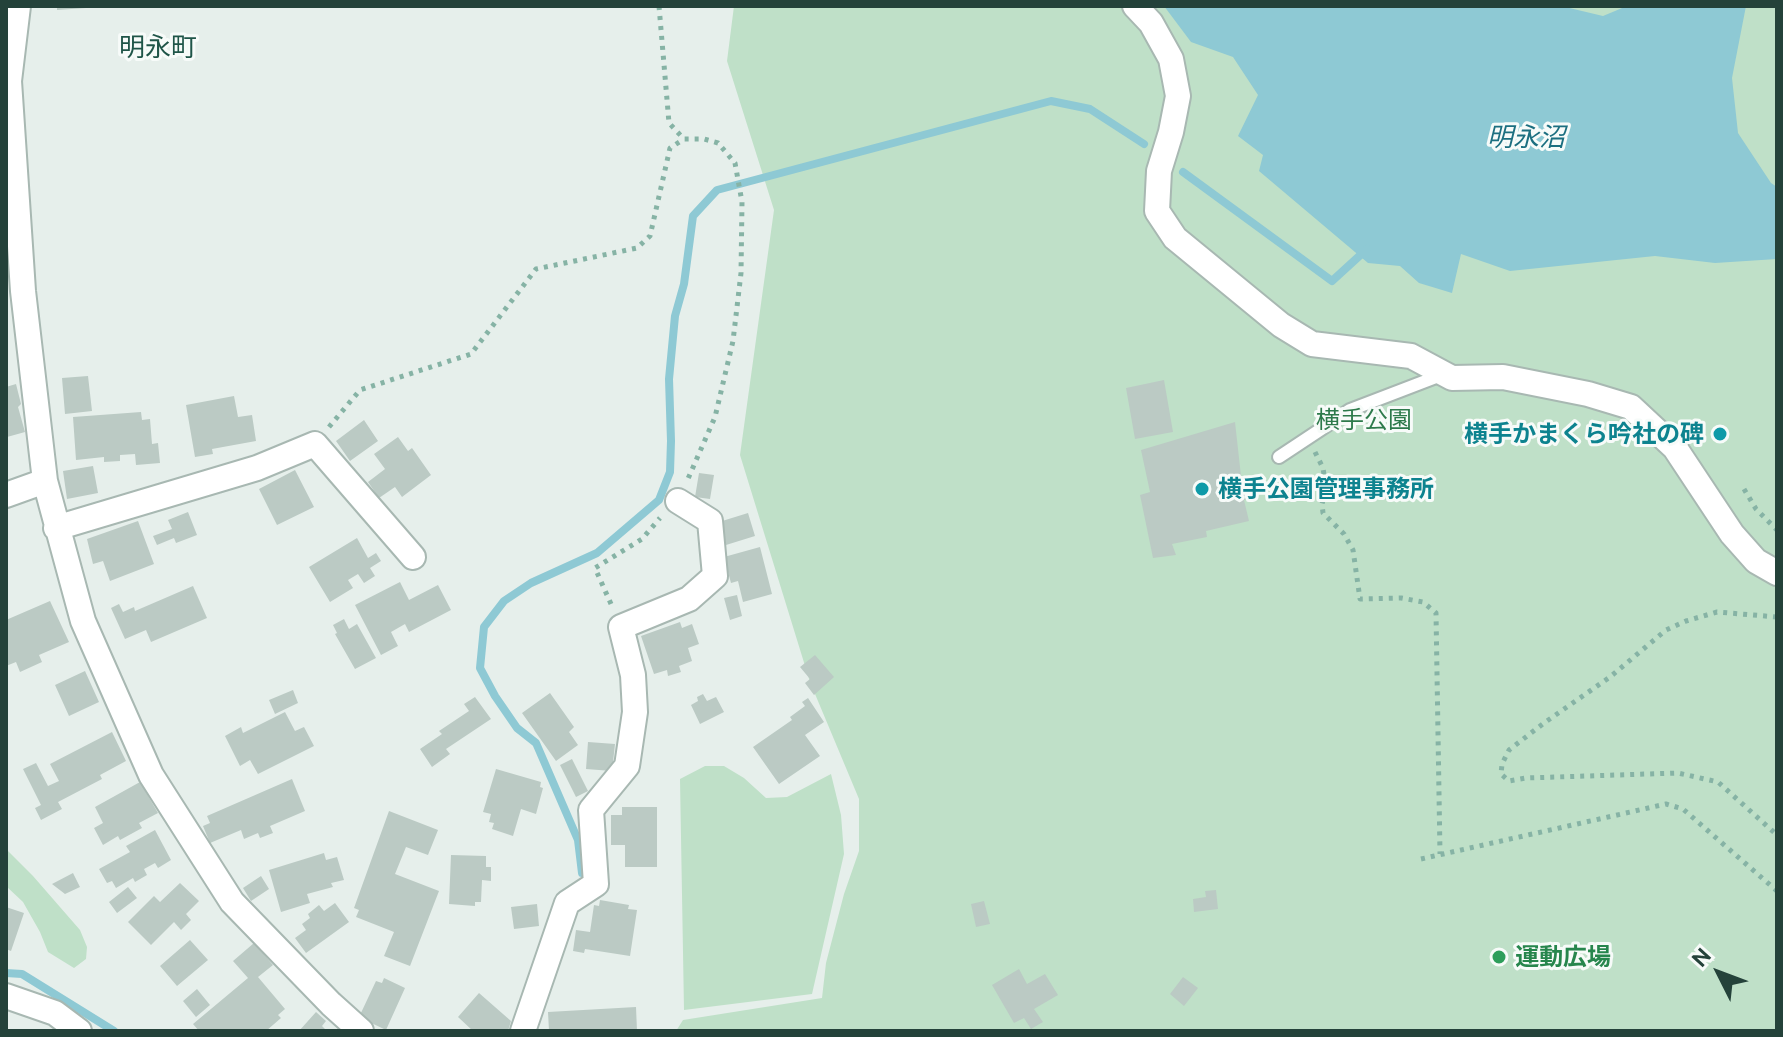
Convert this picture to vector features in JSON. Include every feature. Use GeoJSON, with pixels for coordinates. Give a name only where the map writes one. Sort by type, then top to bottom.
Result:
{"type":"FeatureCollection","features":[{"type":"Feature","properties":{"kind":"street"},"geometry":{"type":"LineString","coordinates":[[18,6],[9,81],[23,291],[45,481],[83,621],[151,775],[232,902],[361,1031]]}},
{"type":"Feature","properties":{"kind":"street"},"geometry":{"type":"LineString","coordinates":[[1135,6],[1151,23],[1171,59],[1178,96],[1159,171],[1157,211],[1175,238],[1281,325],[1312,344],[1411,356],[1452,378],[1503,377],[1588,394],[1631,407],[1675,448],[1740,543],[1756,561],[1777,573]]}},
{"type":"Feature","properties":{"kind":"street"},"geometry":{"type":"LineString","coordinates":[[56,528],[257,468],[315,444],[413,557]]}},
{"type":"Feature","properties":{"kind":"street"},"geometry":{"type":"LineString","coordinates":[[9,490],[45,481]]}},
{"type":"Feature","properties":{"kind":"street"},"geometry":{"type":"LineString","coordinates":[[523,1031],[567,903],[596,884],[591,810],[627,766],[635,712],[633,675],[621,627],[689,599],[715,576],[710,521],[676,500]]}},
{"type":"Feature","properties":{"kind":"street"},"geometry":{"type":"LineString","coordinates":[[6,996],[55,1013],[79,1031]]}},
{"type":"Feature","properties":{"kind":"lane"},"geometry":{"type":"LineString","coordinates":[[1279,457],[1350,410],[1444,374]]}},
{"type":"Feature","properties":{"kind":"path"},"geometry":{"type":"LineString","coordinates":[[659,6],[669,123],[684,139]]}},
{"type":"Feature","properties":{"kind":"path"},"geometry":{"type":"LineString","coordinates":[[315,444],[360,390],[471,354],[536,269],[637,248],[650,236],[670,148],[684,139],[718,143],[735,163],[742,202],[741,273],[733,341],[715,417],[676,500],[642,539],[595,568],[621,627]]}},
{"type":"Feature","properties":{"kind":"path"},"geometry":{"type":"LineString","coordinates":[[1307,438],[1323,468],[1326,488],[1323,513],[1344,534],[1353,550],[1360,599],[1401,598],[1423,602],[1436,613],[1440,854]]}},
{"type":"Feature","properties":{"kind":"path"},"geometry":{"type":"LineString","coordinates":[[1744,489],[1756,509],[1777,530]]}},
{"type":"Feature","properties":{"kind":"path"},"geometry":{"type":"LineString","coordinates":[[1777,617],[1717,612],[1666,630],[1610,677],[1509,750],[1501,774],[1509,781],[1678,773],[1718,782],[1777,835]]}},
{"type":"Feature","properties":{"kind":"path"},"geometry":{"type":"LineString","coordinates":[[1421,859],[1666,804],[1683,809],[1777,891]]}},
{"type":"Feature","properties":{"kind":"green space","name":"横手公園"},"geometry":{"type":"Polygon","coordinates":[[[734,6],[1777,6],[1777,1031],[676,1031],[683,1020],[822,998],[826,963],[859,851],[859,799],[810,682],[740,455],[774,210],[727,61],[734,6]]]}},
{"type":"Feature","properties":{"kind":"green space"},"geometry":{"type":"Polygon","coordinates":[[[705,766],[724,766],[744,778],[766,798],[787,797],[831,774],[841,815],[844,854],[812,994],[684,1010],[680,779],[705,766]]]}},
{"type":"Feature","properties":{"kind":"green space"},"geometry":{"type":"Polygon","coordinates":[[[6,849],[80,930],[87,947],[86,959],[74,968],[48,952],[23,902],[6,886],[6,849]]]}},
{"type":"Feature","properties":{"kind":"water","name":"明永沼"},"geometry":{"type":"Polygon","coordinates":[[[1164,6],[1561,6],[1603,16],[1627,6],[1746,6],[1732,78],[1738,133],[1771,183],[1777,187],[1777,259],[1715,263],[1655,256],[1510,271],[1461,254],[1452,293],[1419,283],[1400,266],[1368,263],[1259,171],[1263,155],[1238,136],[1258,95],[1233,57],[1191,42],[1164,6]]]}},
{"type":"Feature","properties":{"kind":"building"},"geometry":{"type":"Polygon","coordinates":[[[57,6],[86,6],[86,8],[57,10],[57,6]]]}},
{"type":"Feature","properties":{"kind":"building"},"geometry":{"type":"Polygon","coordinates":[[[88,376],[92,411],[65,414],[62,378],[88,376]]]}},
{"type":"Feature","properties":{"kind":"building"},"geometry":{"type":"Polygon","coordinates":[[[1164,380],[1173,432],[1135,439],[1126,388],[1164,380]]]}},
{"type":"Feature","properties":{"kind":"building"},"geometry":{"type":"Polygon","coordinates":[[[16,384],[25,432],[7,437],[6,387],[16,384]]]}},
{"type":"Feature","properties":{"kind":"building"},"geometry":{"type":"Polygon","coordinates":[[[234,396],[238,417],[252,415],[256,441],[212,449],[213,454],[195,457],[186,405],[234,396]]]}},
{"type":"Feature","properties":{"kind":"building"},"geometry":{"type":"Polygon","coordinates":[[[141,412],[142,420],[150,419],[152,444],[158,443],[160,463],[136,465],[135,454],[120,455],[120,461],[104,462],[104,457],[76,460],[73,417],[141,412]]]}},
{"type":"Feature","properties":{"kind":"building"},"geometry":{"type":"Polygon","coordinates":[[[364,420],[378,441],[350,461],[336,441],[364,420]]]}},
{"type":"Feature","properties":{"kind":"building","name":"横手公園管理事務所"},"geometry":{"type":"Polygon","coordinates":[[[1235,422],[1242,485],[1253,482],[1257,498],[1244,500],[1249,521],[1206,531],[1207,537],[1172,544],[1176,555],[1153,558],[1140,495],[1150,492],[1141,450],[1235,422]]]}},
{"type":"Feature","properties":{"kind":"building"},"geometry":{"type":"Polygon","coordinates":[[[398,437],[408,451],[412,448],[431,475],[402,497],[395,487],[379,498],[368,482],[385,469],[374,454],[398,437]]]}},
{"type":"Feature","properties":{"kind":"building"},"geometry":{"type":"Polygon","coordinates":[[[93,466],[98,493],[67,499],[63,471],[93,466]]]}},
{"type":"Feature","properties":{"kind":"building"},"geometry":{"type":"Polygon","coordinates":[[[295,470],[314,507],[277,525],[259,489],[295,470]]]}},
{"type":"Feature","properties":{"kind":"building"},"geometry":{"type":"Polygon","coordinates":[[[699,473],[714,475],[710,499],[695,497],[699,473]]]}},
{"type":"Feature","properties":{"kind":"building"},"geometry":{"type":"Polygon","coordinates":[[[188,512],[197,535],[176,543],[174,538],[157,545],[153,536],[172,529],[168,520],[188,512]]]}},
{"type":"Feature","properties":{"kind":"building"},"geometry":{"type":"Polygon","coordinates":[[[748,513],[755,536],[726,545],[719,522],[748,513]]]}},
{"type":"Feature","properties":{"kind":"building"},"geometry":{"type":"Polygon","coordinates":[[[138,521],[154,564],[110,581],[103,561],[93,564],[87,539],[138,521]]]}},
{"type":"Feature","properties":{"kind":"building"},"geometry":{"type":"Polygon","coordinates":[[[357,538],[368,558],[376,553],[381,561],[370,568],[375,576],[364,583],[358,574],[348,580],[353,588],[330,602],[309,567],[357,538]]]}},
{"type":"Feature","properties":{"kind":"building"},"geometry":{"type":"Polygon","coordinates":[[[760,547],[772,594],[743,602],[738,581],[731,583],[724,557],[760,547]]]}},
{"type":"Feature","properties":{"kind":"building"},"geometry":{"type":"Polygon","coordinates":[[[400,582],[409,600],[438,585],[451,610],[409,632],[405,624],[391,632],[398,646],[381,655],[355,605],[400,582]]]}},
{"type":"Feature","properties":{"kind":"building"},"geometry":{"type":"Polygon","coordinates":[[[193,586],[207,618],[151,642],[146,630],[125,639],[111,608],[119,604],[123,612],[134,607],[135,611],[193,586]]]}},
{"type":"Feature","properties":{"kind":"building"},"geometry":{"type":"Polygon","coordinates":[[[737,595],[742,616],[730,620],[724,598],[737,595]]]}},
{"type":"Feature","properties":{"kind":"building"},"geometry":{"type":"Polygon","coordinates":[[[50,601],[69,642],[39,655],[42,662],[20,672],[16,662],[6,666],[6,620],[50,601]]]}},
{"type":"Feature","properties":{"kind":"building"},"geometry":{"type":"Polygon","coordinates":[[[344,619],[349,629],[357,624],[376,658],[355,669],[333,625],[344,619]]]}},
{"type":"Feature","properties":{"kind":"building"},"geometry":{"type":"Polygon","coordinates":[[[680,622],[682,628],[692,624],[699,644],[688,648],[692,661],[679,666],[681,672],[668,676],[667,670],[654,674],[641,636],[680,622]]]}},
{"type":"Feature","properties":{"kind":"building"},"geometry":{"type":"Polygon","coordinates":[[[815,655],[834,677],[814,695],[805,683],[810,679],[800,667],[815,655]]]}},
{"type":"Feature","properties":{"kind":"building"},"geometry":{"type":"Polygon","coordinates":[[[85,671],[99,702],[69,716],[55,685],[85,671]]]}},
{"type":"Feature","properties":{"kind":"building"},"geometry":{"type":"Polygon","coordinates":[[[293,690],[298,703],[275,714],[269,700],[293,690]]]}},
{"type":"Feature","properties":{"kind":"building"},"geometry":{"type":"Polygon","coordinates":[[[550,693],[574,727],[569,732],[578,745],[556,761],[522,713],[550,693]]]}},
{"type":"Feature","properties":{"kind":"building"},"geometry":{"type":"Polygon","coordinates":[[[703,694],[707,701],[716,697],[724,712],[700,724],[691,705],[703,694]]]}},
{"type":"Feature","properties":{"kind":"building"},"geometry":{"type":"Polygon","coordinates":[[[475,697],[491,719],[446,749],[450,754],[432,767],[420,749],[442,734],[439,731],[469,711],[464,704],[475,697]]]}},
{"type":"Feature","properties":{"kind":"building"},"geometry":{"type":"Polygon","coordinates":[[[808,698],[824,722],[805,735],[820,756],[779,784],[753,747],[792,720],[790,717],[805,706],[802,702],[808,698]]]}},
{"type":"Feature","properties":{"kind":"building"},"geometry":{"type":"Polygon","coordinates":[[[285,712],[295,731],[304,727],[314,746],[258,774],[250,760],[240,766],[225,736],[241,727],[243,733],[285,712]]]}},
{"type":"Feature","properties":{"kind":"building"},"geometry":{"type":"Polygon","coordinates":[[[112,732],[126,761],[100,775],[102,779],[58,802],[62,809],[41,820],[35,808],[41,805],[23,769],[36,763],[48,786],[59,781],[50,764],[112,732]]]}},
{"type":"Feature","properties":{"kind":"building"},"geometry":{"type":"Polygon","coordinates":[[[588,742],[615,744],[612,771],[586,769],[588,742]]]}},
{"type":"Feature","properties":{"kind":"building"},"geometry":{"type":"Polygon","coordinates":[[[572,759],[588,791],[576,797],[560,765],[572,759]]]}},
{"type":"Feature","properties":{"kind":"building"},"geometry":{"type":"Polygon","coordinates":[[[496,769],[541,782],[540,787],[543,788],[536,814],[521,809],[513,836],[492,829],[494,823],[489,822],[491,814],[483,812],[496,769]]]}},
{"type":"Feature","properties":{"kind":"building"},"geometry":{"type":"Polygon","coordinates":[[[292,779],[305,811],[270,826],[273,833],[260,838],[258,833],[244,839],[241,830],[210,843],[203,826],[210,823],[207,816],[292,779]]]}},
{"type":"Feature","properties":{"kind":"building"},"geometry":{"type":"Polygon","coordinates":[[[140,782],[158,813],[139,823],[142,828],[103,845],[94,828],[103,823],[95,807],[140,782]]]}},
{"type":"Feature","properties":{"kind":"building"},"geometry":{"type":"Polygon","coordinates":[[[622,807],[657,807],[657,867],[625,867],[625,845],[611,845],[611,815],[622,815],[622,807]]]}},
{"type":"Feature","properties":{"kind":"building"},"geometry":{"type":"Polygon","coordinates":[[[389,811],[438,830],[428,855],[406,847],[395,874],[439,891],[410,966],[384,956],[394,932],[356,917],[359,910],[354,908],[389,811]]]}},
{"type":"Feature","properties":{"kind":"building"},"geometry":{"type":"Polygon","coordinates":[[[155,830],[171,860],[158,868],[155,863],[144,869],[147,875],[135,882],[133,878],[116,888],[112,881],[107,883],[99,869],[130,852],[126,846],[155,830]]]}},
{"type":"Feature","properties":{"kind":"building"},"geometry":{"type":"Polygon","coordinates":[[[324,853],[326,860],[337,857],[344,880],[331,883],[333,887],[307,894],[310,903],[281,912],[269,870],[324,853]]]}},
{"type":"Feature","properties":{"kind":"building"},"geometry":{"type":"Polygon","coordinates":[[[451,855],[486,856],[486,867],[491,867],[491,881],[482,880],[481,902],[475,902],[475,906],[449,904],[451,855]]]}},
{"type":"Feature","properties":{"kind":"building"},"geometry":{"type":"Polygon","coordinates":[[[73,873],[80,887],[65,894],[52,884],[73,873]]]}},
{"type":"Feature","properties":{"kind":"building"},"geometry":{"type":"Polygon","coordinates":[[[261,876],[269,889],[251,901],[243,888],[261,876]]]}},
{"type":"Feature","properties":{"kind":"building"},"geometry":{"type":"Polygon","coordinates":[[[180,883],[199,901],[186,914],[191,920],[181,930],[174,922],[151,945],[128,922],[154,896],[160,902],[180,883]]]}},
{"type":"Feature","properties":{"kind":"building"},"geometry":{"type":"Polygon","coordinates":[[[128,887],[137,898],[117,913],[109,902],[128,887]]]}},
{"type":"Feature","properties":{"kind":"building"},"geometry":{"type":"Polygon","coordinates":[[[1216,890],[1218,909],[1194,912],[1193,899],[1206,897],[1205,891],[1216,890]]]}},
{"type":"Feature","properties":{"kind":"building"},"geometry":{"type":"Polygon","coordinates":[[[600,900],[629,905],[628,909],[637,910],[630,956],[585,949],[584,953],[573,951],[576,930],[590,932],[594,905],[599,906],[600,900]]]}},
{"type":"Feature","properties":{"kind":"building"},"geometry":{"type":"Polygon","coordinates":[[[984,901],[990,924],[976,927],[971,904],[984,901]]]}},
{"type":"Feature","properties":{"kind":"building"},"geometry":{"type":"Polygon","coordinates":[[[335,903],[349,922],[306,953],[295,938],[306,930],[302,924],[319,905],[324,911],[335,903]]]}},
{"type":"Feature","properties":{"kind":"building"},"geometry":{"type":"Polygon","coordinates":[[[537,904],[539,926],[514,929],[511,907],[537,904]]]}},
{"type":"Feature","properties":{"kind":"building"},"geometry":{"type":"Polygon","coordinates":[[[6,907],[24,913],[11,951],[6,949],[6,907]]]}},
{"type":"Feature","properties":{"kind":"building"},"geometry":{"type":"Polygon","coordinates":[[[190,940],[208,960],[177,986],[160,966],[190,940]]]}},
{"type":"Feature","properties":{"kind":"building"},"geometry":{"type":"Polygon","coordinates":[[[254,943],[273,965],[258,977],[285,1009],[278,1015],[281,1018],[266,1031],[199,1031],[193,1024],[248,978],[233,961],[254,943]]]}},
{"type":"Feature","properties":{"kind":"building"},"geometry":{"type":"Polygon","coordinates":[[[1019,969],[1027,984],[1045,974],[1058,995],[1034,1009],[1043,1022],[1031,1029],[1024,1018],[1014,1023],[992,985],[1019,969]]]}},
{"type":"Feature","properties":{"kind":"building"},"geometry":{"type":"Polygon","coordinates":[[[1183,977],[1198,988],[1184,1006],[1170,994],[1183,977]]]}},
{"type":"Feature","properties":{"kind":"building"},"geometry":{"type":"Polygon","coordinates":[[[384,978],[405,988],[386,1030],[360,1015],[376,981],[382,983],[384,978]]]}},
{"type":"Feature","properties":{"kind":"building"},"geometry":{"type":"Polygon","coordinates":[[[197,989],[210,1005],[196,1017],[183,1001],[197,989]]]}},
{"type":"Feature","properties":{"kind":"building"},"geometry":{"type":"Polygon","coordinates":[[[479,993],[511,1021],[508,1031],[473,1031],[458,1017],[479,993]]]}},
{"type":"Feature","properties":{"kind":"building"},"geometry":{"type":"Polygon","coordinates":[[[636,1007],[637,1031],[549,1031],[548,1012],[636,1007]]]}},
{"type":"Feature","properties":{"kind":"building"},"geometry":{"type":"Polygon","coordinates":[[[316,1012],[326,1021],[322,1026],[327,1031],[299,1031],[316,1012]]]}},
{"type":"Feature","properties":{"kind":"waterway"},"geometry":{"type":"LineString","coordinates":[[582,873],[578,840],[536,743],[517,728],[480,668],[484,627],[504,601],[531,583],[597,553],[659,500],[670,472],[669,379],[675,316],[684,284],[693,216],[717,190],[1051,101],[1090,109],[1144,144]]}},
{"type":"Feature","properties":{"kind":"waterway"},"geometry":{"type":"LineString","coordinates":[[1183,172],[1332,281],[1367,249]]}},
{"type":"Feature","properties":{"kind":"waterway"},"geometry":{"type":"LineString","coordinates":[[6,973],[22,974],[114,1031]]}},
{"type":"Feature","properties":{"kind":"place","name":"横手かまくら吟社の碑"},"geometry":{"type":"Point","coordinates":[1720,434]}},
{"type":"Feature","properties":{"kind":"place","name":"横手公園管理事務所"},"geometry":{"type":"Point","coordinates":[1202,489]}},
{"type":"Feature","properties":{"kind":"place","name":"運動広場"},"geometry":{"type":"Point","coordinates":[1499,957]}},
{"type":"Feature","properties":{"kind":"district","name":"明永町"},"geometry":{"type":"Point","coordinates":[158,47]}}]}
